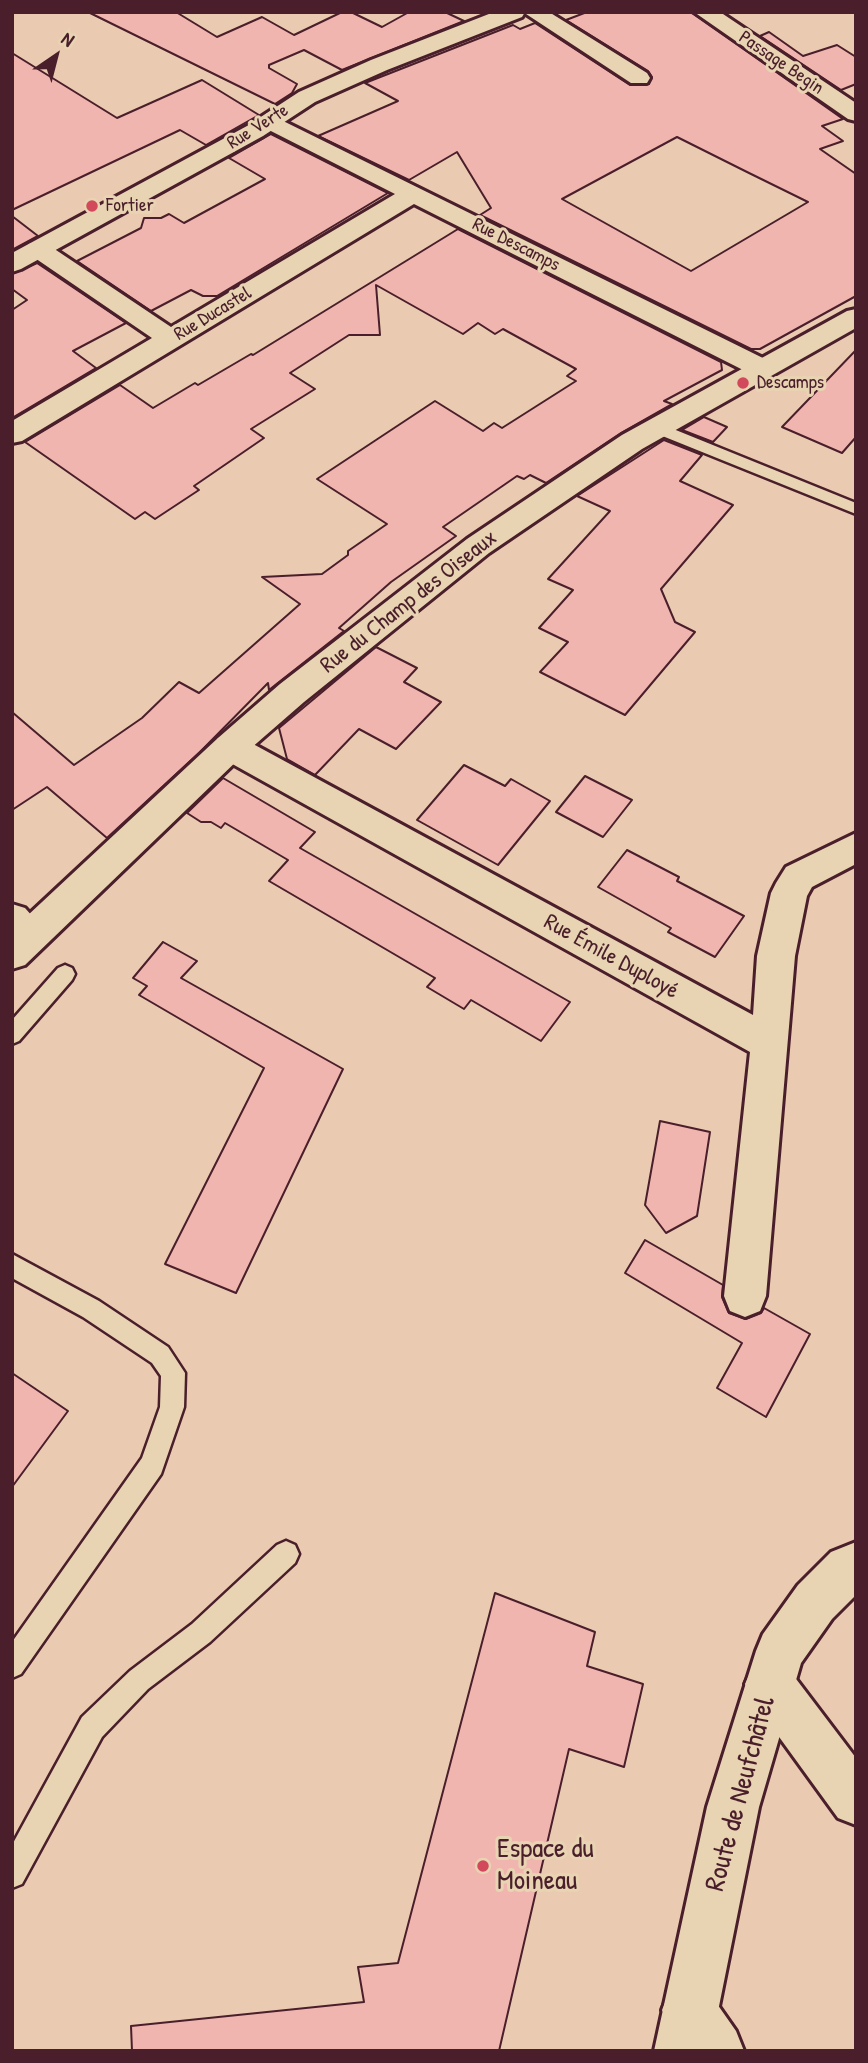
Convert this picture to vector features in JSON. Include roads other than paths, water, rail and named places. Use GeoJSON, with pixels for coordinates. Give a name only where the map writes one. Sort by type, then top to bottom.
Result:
{"type":"FeatureCollection","features":[{"type":"Feature","properties":{"kind":"street","name":"Rue Verte"},"geometry":{"type":"LineString","coordinates":[[12,264],[271,122],[307,97],[379,65],[514,12]]}},
{"type":"Feature","properties":{"kind":"street"},"geometry":{"type":"LineString","coordinates":[[534,12],[639,78]]}},
{"type":"Feature","properties":{"kind":"street","name":"Passage Begin"},"geometry":{"type":"LineString","coordinates":[[705,12],[856,114]]}},
{"type":"Feature","properties":{"kind":"street","name":"Rue Descamps"},"geometry":{"type":"LineString","coordinates":[[271,122],[761,368]]}},
{"type":"Feature","properties":{"kind":"street","name":"Rue Ducastel"},"geometry":{"type":"LineString","coordinates":[[12,434],[414,193]]}},
{"type":"Feature","properties":{"kind":"street"},"geometry":{"type":"LineString","coordinates":[[38,249],[171,339]]}},
{"type":"Feature","properties":{"kind":"street","name":"Rue du Champ des Oiseaux"},"geometry":{"type":"LineString","coordinates":[[18,937],[292,693],[478,546],[656,427],[856,317]]}},
{"type":"Feature","properties":{"kind":"street","name":"Rue Émile Duployé"},"geometry":{"type":"LineString","coordinates":[[230,747],[770,1044]]}},
{"type":"Feature","properties":{"kind":"street"},"geometry":{"type":"LineString","coordinates":[[745,1296],[776,956],[789,894],[799,877],[856,847]]}},
{"type":"Feature","properties":{"kind":"street","name":"Route de Neufchâtel"},"geometry":{"type":"LineString","coordinates":[[696,2037],[733,1807],[780,1651],[815,1602],[848,1569],[856,1566]]}},
{"type":"Feature","properties":{"kind":"street"},"geometry":{"type":"LineString","coordinates":[[770,1684],[856,1800]]}},
{"type":"Feature","properties":{"kind":"lane"},"geometry":{"type":"LineString","coordinates":[[656,427],[856,509]]}},
{"type":"Feature","properties":{"kind":"lane"},"geometry":{"type":"LineString","coordinates":[[12,1035],[65,974]]}},
{"type":"Feature","properties":{"kind":"lane"},"geometry":{"type":"LineString","coordinates":[[12,1265],[91,1309],[160,1355],[173,1374],[172,1407],[152,1465],[12,1665]]}},
{"type":"Feature","properties":{"kind":"lane"},"geometry":{"type":"LineString","coordinates":[[12,1874],[92,1727],[139,1680],[201,1633],[286,1554]]}},
{"type":"Feature","properties":{"kind":"place","name":"Fortier"},"geometry":{"type":"Point","coordinates":[92,206]}},
{"type":"Feature","properties":{"kind":"place","name":"Descamps"},"geometry":{"type":"Point","coordinates":[743,383]}},
{"type":"Feature","properties":{"kind":"place","name":"Espace du Moineau"},"geometry":{"type":"Point","coordinates":[483,1866]}}]}
